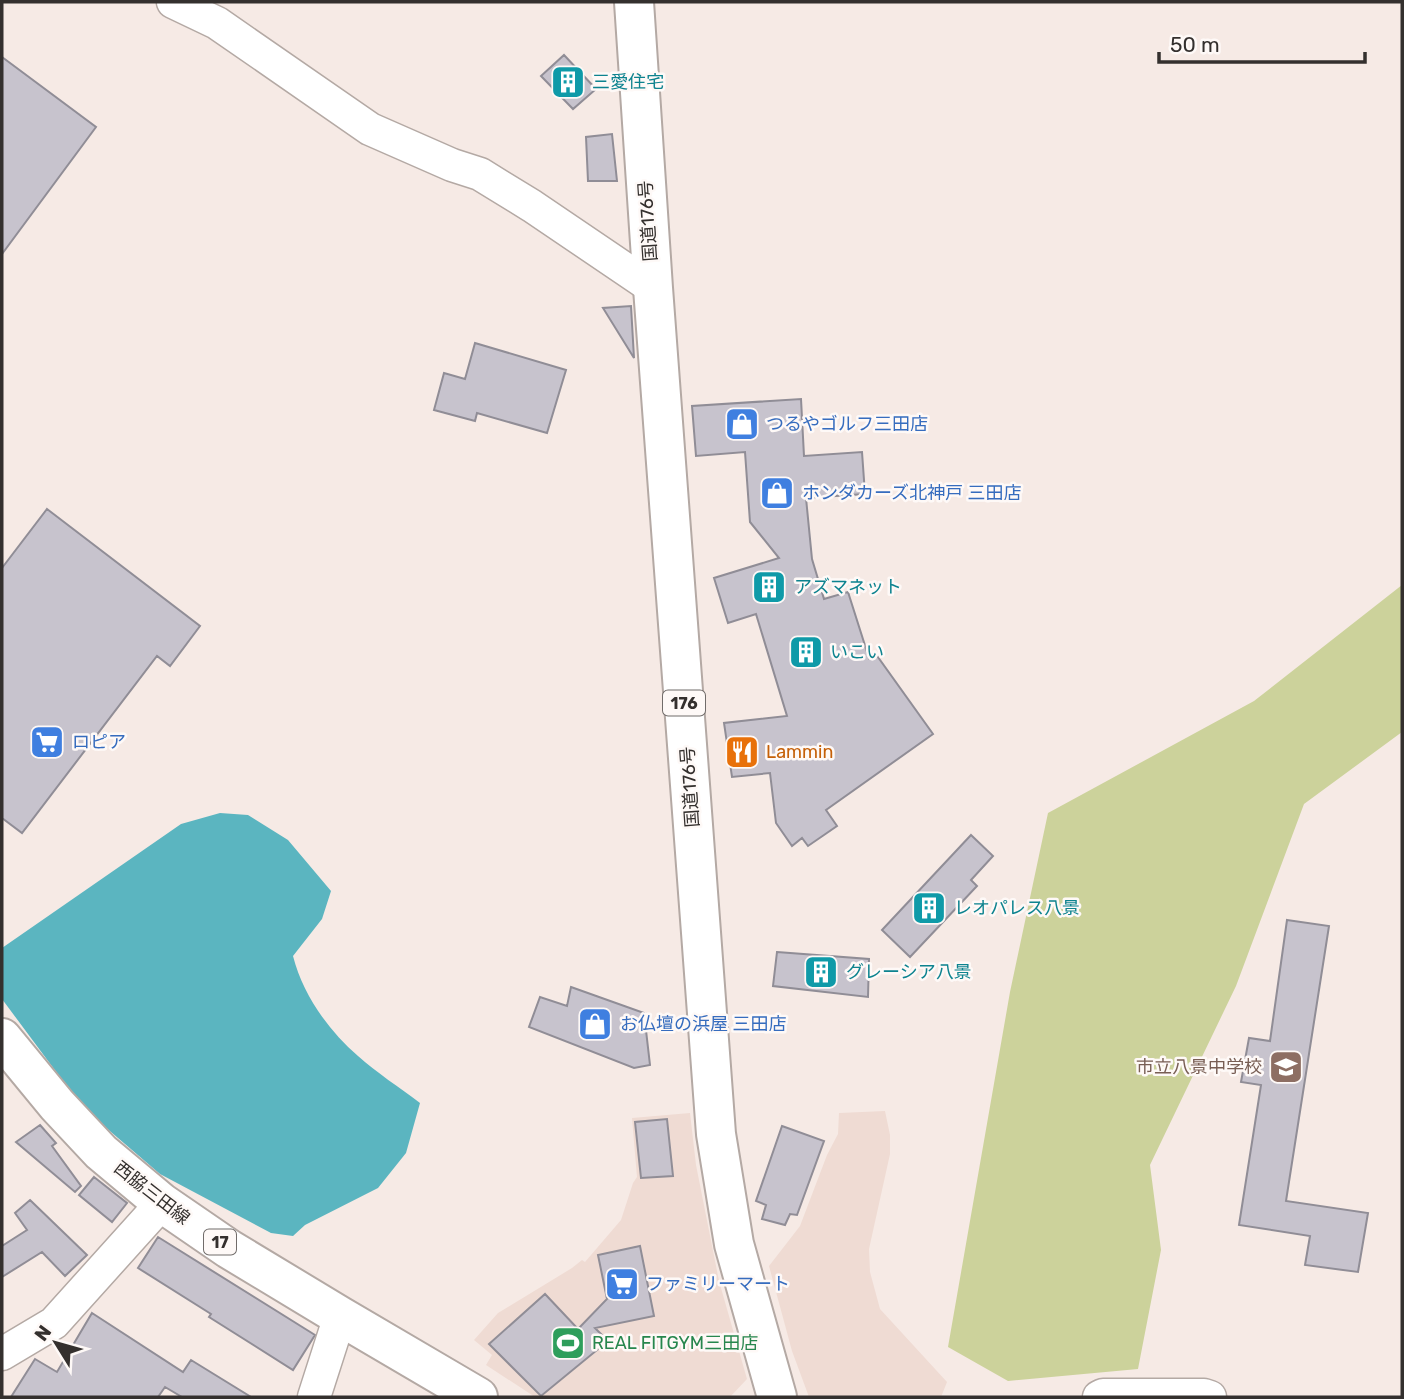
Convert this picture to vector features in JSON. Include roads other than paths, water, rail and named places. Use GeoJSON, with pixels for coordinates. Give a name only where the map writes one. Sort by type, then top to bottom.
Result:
{"type":"FeatureCollection","features":[{"type":"Feature","properties":{"kind":"main road","name":"国道176号"},"geometry":{"type":"LineString","coordinates":[[634,2],[716,1134],[734,1244],[776,1395]]}},
{"type":"Feature","properties":{"kind":"main road","name":"西脇三田線"},"geometry":{"type":"LineString","coordinates":[[2,1038],[57,1105],[101,1152],[162,1203],[229,1249],[478,1397]]}},
{"type":"Feature","properties":{"kind":"street"},"geometry":{"type":"LineString","coordinates":[[173,2],[217,23],[370,129],[480,174],[532,205],[653,288]]}},
{"type":"Feature","properties":{"kind":"street"},"geometry":{"type":"LineString","coordinates":[[2,1354],[54,1323],[162,1203]]}},
{"type":"Feature","properties":{"kind":"street"},"geometry":{"type":"LineString","coordinates":[[314,1397],[340,1316]]}},
{"type":"Feature","properties":{"kind":"street"},"geometry":{"type":"LineString","coordinates":[[1100,1397],[1210,1397]]}},
{"type":"Feature","properties":{"kind":"water"},"geometry":{"type":"Polygon","coordinates":[[[220,813],[248,815],[288,840],[331,891],[322,919],[293,956],[297,970],[318,1011],[347,1046],[420,1103],[406,1153],[378,1188],[305,1225],[293,1236],[271,1233],[160,1174],[83,1108],[2,999],[2,948],[181,824],[220,813]]]}},
{"type":"Feature","properties":{"kind":"place","name":"三愛住宅"},"geometry":{"type":"Point","coordinates":[568,82]}},
{"type":"Feature","properties":{"kind":"place","name":"つるやゴルフ三田店"},"geometry":{"type":"Point","coordinates":[742,424]}},
{"type":"Feature","properties":{"kind":"place","name":"ホンダカーズ北神戸 三田店"},"geometry":{"type":"Point","coordinates":[777,493]}},
{"type":"Feature","properties":{"kind":"place","name":"アズマネット"},"geometry":{"type":"Point","coordinates":[769,587]}},
{"type":"Feature","properties":{"kind":"place","name":"いこい"},"geometry":{"type":"Point","coordinates":[806,652]}},
{"type":"Feature","properties":{"kind":"place","name":"ロピア"},"geometry":{"type":"Point","coordinates":[47,742]}},
{"type":"Feature","properties":{"kind":"place","name":"Lammin"},"geometry":{"type":"Point","coordinates":[742,752]}},
{"type":"Feature","properties":{"kind":"place","name":"レオパレス八景"},"geometry":{"type":"Point","coordinates":[929,908]}},
{"type":"Feature","properties":{"kind":"place","name":"グレーシア八景"},"geometry":{"type":"Point","coordinates":[821,972]}},
{"type":"Feature","properties":{"kind":"place","name":"お仏壇の浜屋 三田店"},"geometry":{"type":"Point","coordinates":[595,1024]}},
{"type":"Feature","properties":{"kind":"place","name":"市立八景中学校"},"geometry":{"type":"Point","coordinates":[1286,1067]}},
{"type":"Feature","properties":{"kind":"place","name":"ファミリーマート"},"geometry":{"type":"Point","coordinates":[622,1284]}},
{"type":"Feature","properties":{"kind":"place","name":"REAL FITGYM三田店"},"geometry":{"type":"Point","coordinates":[568,1343]}}]}
